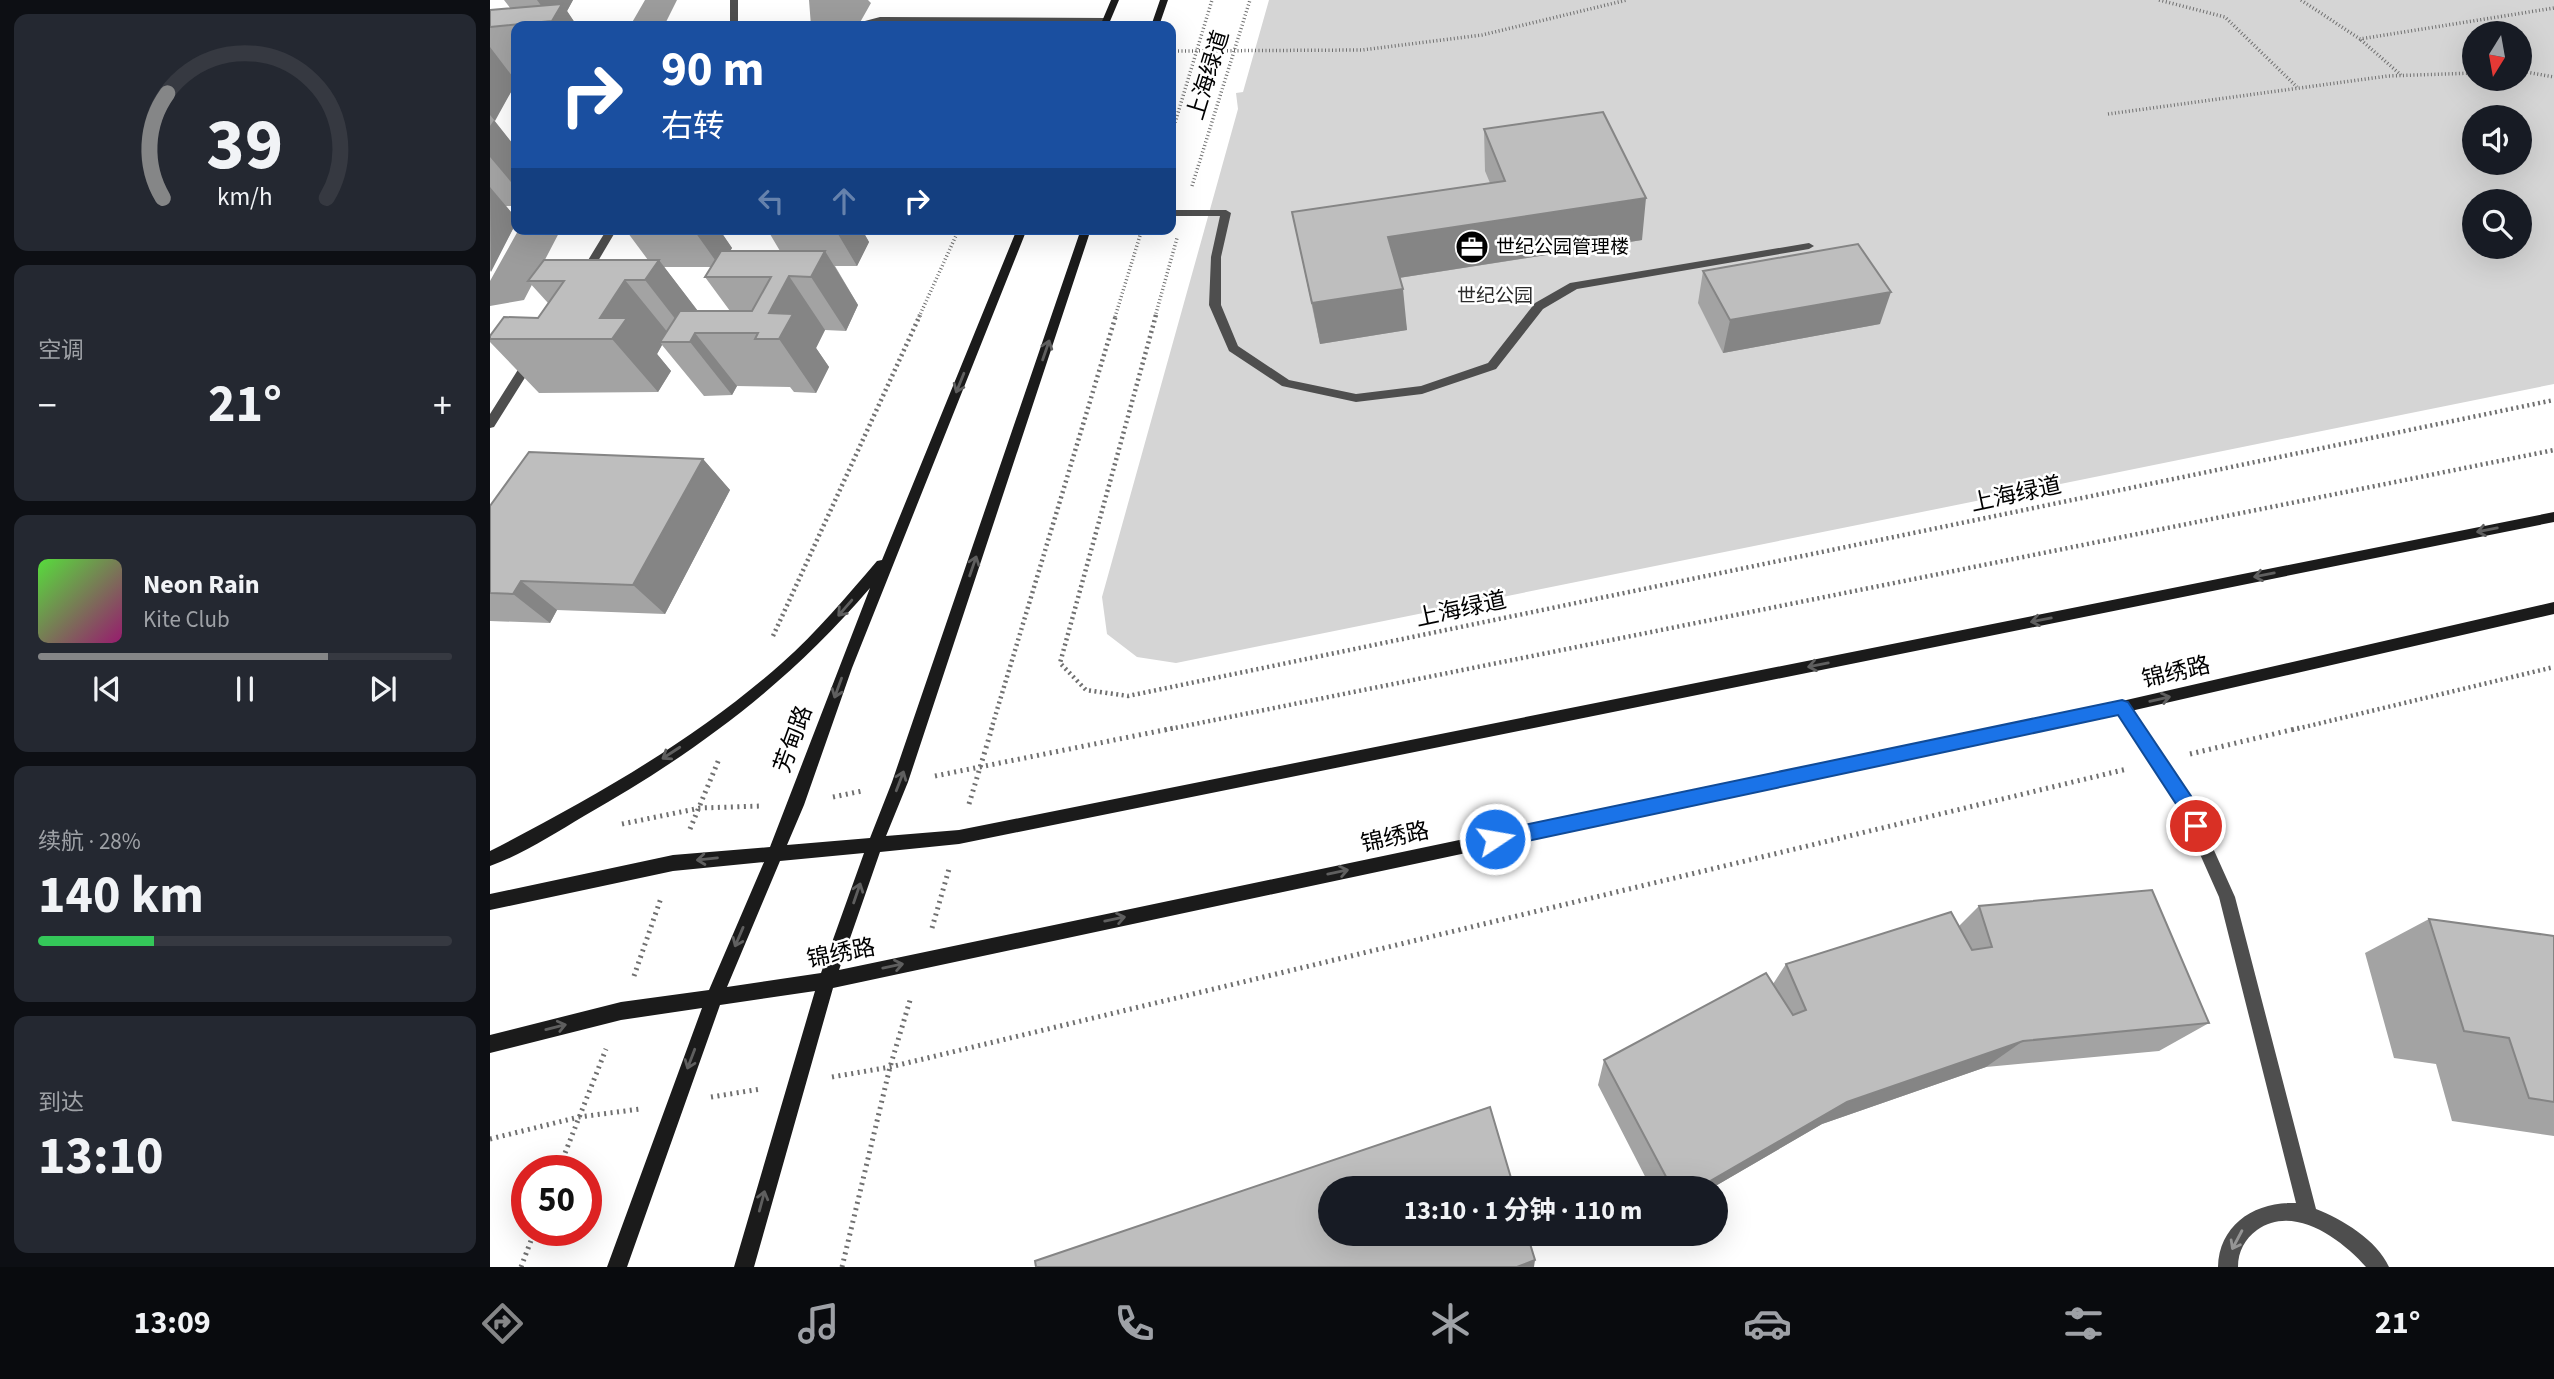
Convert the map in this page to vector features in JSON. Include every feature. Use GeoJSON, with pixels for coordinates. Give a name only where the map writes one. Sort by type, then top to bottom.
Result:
{"type":"FeatureCollection","features":[{"type":"Feature","properties":{"kind":"main road"},"geometry":{"type":"LineString","coordinates":[[1106,21],[1115,0]]}},
{"type":"Feature","properties":{"kind":"main road"},"geometry":{"type":"LineString","coordinates":[[1157,21],[1164,0]]}},
{"type":"Feature","properties":{"kind":"main road","name":"芳甸路"},"geometry":{"type":"LineString","coordinates":[[617,1267],[715,995],[796,805],[845,668],[1020,235]]}},
{"type":"Feature","properties":{"kind":"main road"},"geometry":{"type":"LineString","coordinates":[[744,1267],[826,981],[874,844],[900,782],[1084,235]]}},
{"type":"Feature","properties":{"kind":"main road"},"geometry":{"type":"LineString","coordinates":[[490,902],[673,863],[959,837],[2554,517]]}},
{"type":"Feature","properties":{"kind":"main road"},"geometry":{"type":"LineString","coordinates":[[490,859],[634,779],[741,705],[773,680],[838,617],[890,556]]}},
{"type":"Feature","properties":{"kind":"main road","name":"锦绣路"},"geometry":{"type":"LineString","coordinates":[[490,1044],[621,1011],[715,995],[826,981],[2122,707],[2554,608]]}},
{"type":"Feature","properties":{"kind":"lane"},"geometry":{"type":"LineString","coordinates":[[734,0],[734,21]]}},
{"type":"Feature","properties":{"kind":"lane"},"geometry":{"type":"LineString","coordinates":[[875,21],[955,21]]}},
{"type":"Feature","properties":{"kind":"lane"},"geometry":{"type":"LineString","coordinates":[[1176,213],[1226,213],[1216,257],[1215,305],[1233,348],[1286,383],[1356,398],[1422,390],[1492,366],[1539,306],[1574,286],[1809,246]]}},
{"type":"Feature","properties":{"kind":"lane"},"geometry":{"type":"LineString","coordinates":[[576,286],[608,235]]}},
{"type":"Feature","properties":{"kind":"lane"},"geometry":{"type":"LineString","coordinates":[[490,424],[540,344]]}},
{"type":"Feature","properties":{"kind":"lane"},"geometry":{"type":"LineString","coordinates":[[2122,707],[2185,802],[2227,897],[2308,1215]]}},
{"type":"Feature","properties":{"kind":"lane"},"geometry":{"type":"LineString","coordinates":[[2228,1267],[2237,1236],[2254,1218],[2279,1211],[2308,1215],[2336,1227],[2362,1247],[2379,1267]]}},
{"type":"Feature","properties":{"kind":"path"},"geometry":{"type":"LineString","coordinates":[[1176,120],[1212,0]]}},
{"type":"Feature","properties":{"kind":"path","name":"上海绿道"},"geometry":{"type":"LineString","coordinates":[[1250,0],[1184,213],[1060,663],[1086,690],[1128,696],[2554,400]]}},
{"type":"Feature","properties":{"kind":"path"},"geometry":{"type":"LineString","coordinates":[[1176,51],[1362,50],[1482,35],[1627,0]]}},
{"type":"Feature","properties":{"kind":"path"},"geometry":{"type":"LineString","coordinates":[[2159,0],[2225,18],[2297,88]]}},
{"type":"Feature","properties":{"kind":"path"},"geometry":{"type":"LineString","coordinates":[[2301,0],[2360,39],[2401,75]]}},
{"type":"Feature","properties":{"kind":"path"},"geometry":{"type":"LineString","coordinates":[[2360,39],[2554,8]]}},
{"type":"Feature","properties":{"kind":"path"},"geometry":{"type":"LineString","coordinates":[[2108,114],[2401,75],[2462,73]]}},
{"type":"Feature","properties":{"kind":"path"},"geometry":{"type":"LineString","coordinates":[[2532,73],[2554,77]]}},
{"type":"Feature","properties":{"kind":"path"},"geometry":{"type":"LineString","coordinates":[[842,1267],[890,1066],[1140,235]]}},
{"type":"Feature","properties":{"kind":"path"},"geometry":{"type":"LineString","coordinates":[[620,825],[699,808],[796,805],[2554,450]]}},
{"type":"Feature","properties":{"kind":"path"},"geometry":{"type":"LineString","coordinates":[[490,1139],[579,1117],[674,1104],[890,1066],[2554,667]]}},
{"type":"Feature","properties":{"kind":"path"},"geometry":{"type":"LineString","coordinates":[[521,1267],[529,1246]]}},
{"type":"Feature","properties":{"kind":"green space","name":"世纪公园"},"geometry":{"type":"Polygon","coordinates":[[[1269,0],[2554,0],[2554,384],[1176,663],[1137,657],[1107,634],[1102,597],[1238,109],[1236,93],[1243,92],[1269,0]]]}},
{"type":"Feature","properties":{"kind":"shaded area"},"geometry":{"type":"Polygon","coordinates":[[[645,0],[677,0],[666,21],[633,21],[645,0]]]}},
{"type":"Feature","properties":{"kind":"shaded area"},"geometry":{"type":"Polygon","coordinates":[[[809,0],[868,0],[871,3],[861,21],[811,21],[809,0]]]}},
{"type":"Feature","properties":{"kind":"shaded area"},"geometry":{"type":"Polygon","coordinates":[[[516,235],[558,235],[524,300],[490,306],[490,281],[516,235]]]}},
{"type":"Feature","properties":{"kind":"building"},"geometry":{"type":"Polygon","coordinates":[[[562,4],[552,21],[511,21],[511,25],[490,27],[490,10],[562,4]]]}},
{"type":"Feature","properties":{"kind":"building"},"geometry":{"type":"Polygon","coordinates":[[[1603,112],[1646,198],[1388,237],[1403,289],[1312,303],[1292,212],[1505,181],[1484,129],[1603,112]]]}},
{"type":"Feature","properties":{"kind":"building"},"geometry":{"type":"Polygon","coordinates":[[[1858,244],[1891,292],[1730,320],[1703,271],[1858,244]]]}},
{"type":"Feature","properties":{"kind":"building"},"geometry":{"type":"Polygon","coordinates":[[[721,251],[825,251],[811,277],[789,276],[769,313],[793,314],[779,339],[755,339],[758,333],[695,333],[690,342],[660,342],[680,311],[752,311],[771,277],[705,277],[721,251]]]}},
{"type":"Feature","properties":{"kind":"building"},"geometry":{"type":"Polygon","coordinates":[[[544,260],[659,260],[645,280],[625,280],[600,318],[627,318],[612,339],[490,339],[504,317],[538,318],[564,281],[528,281],[544,260]]]}},
{"type":"Feature","properties":{"kind":"building"},"geometry":{"type":"Polygon","coordinates":[[[529,452],[703,459],[633,585],[521,581],[513,594],[490,593],[490,506],[529,452]]]}},
{"type":"Feature","properties":{"kind":"building"},"geometry":{"type":"Polygon","coordinates":[[[2152,890],[2209,1023],[2023,1041],[1847,1102],[1719,1176],[1666,1176],[1604,1060],[1766,973],[1793,1015],[1806,1010],[1786,964],[1951,912],[1972,950],[1992,947],[1979,906],[2152,890]]]}},
{"type":"Feature","properties":{"kind":"building"},"geometry":{"type":"Polygon","coordinates":[[[2429,919],[2554,936],[2554,1102],[2529,1098],[2509,1038],[2464,1031],[2429,919]]]}},
{"type":"Feature","properties":{"kind":"building"},"geometry":{"type":"Polygon","coordinates":[[[1490,1107],[1510,1176],[1318,1176],[1318,1246],[1531,1246],[1535,1260],[1517,1267],[1036,1267],[1035,1261],[1490,1107]]]}},
{"type":"Feature","properties":{"kind":"place","name":"世纪公园管理楼"},"geometry":{"type":"Point","coordinates":[1472,247]}},
{"type":"Feature","properties":{"kind":"route"},"geometry":{"type":"LineString","coordinates":[[1495,839],[2122,707],[2185,802],[2196,826]]}}]}
